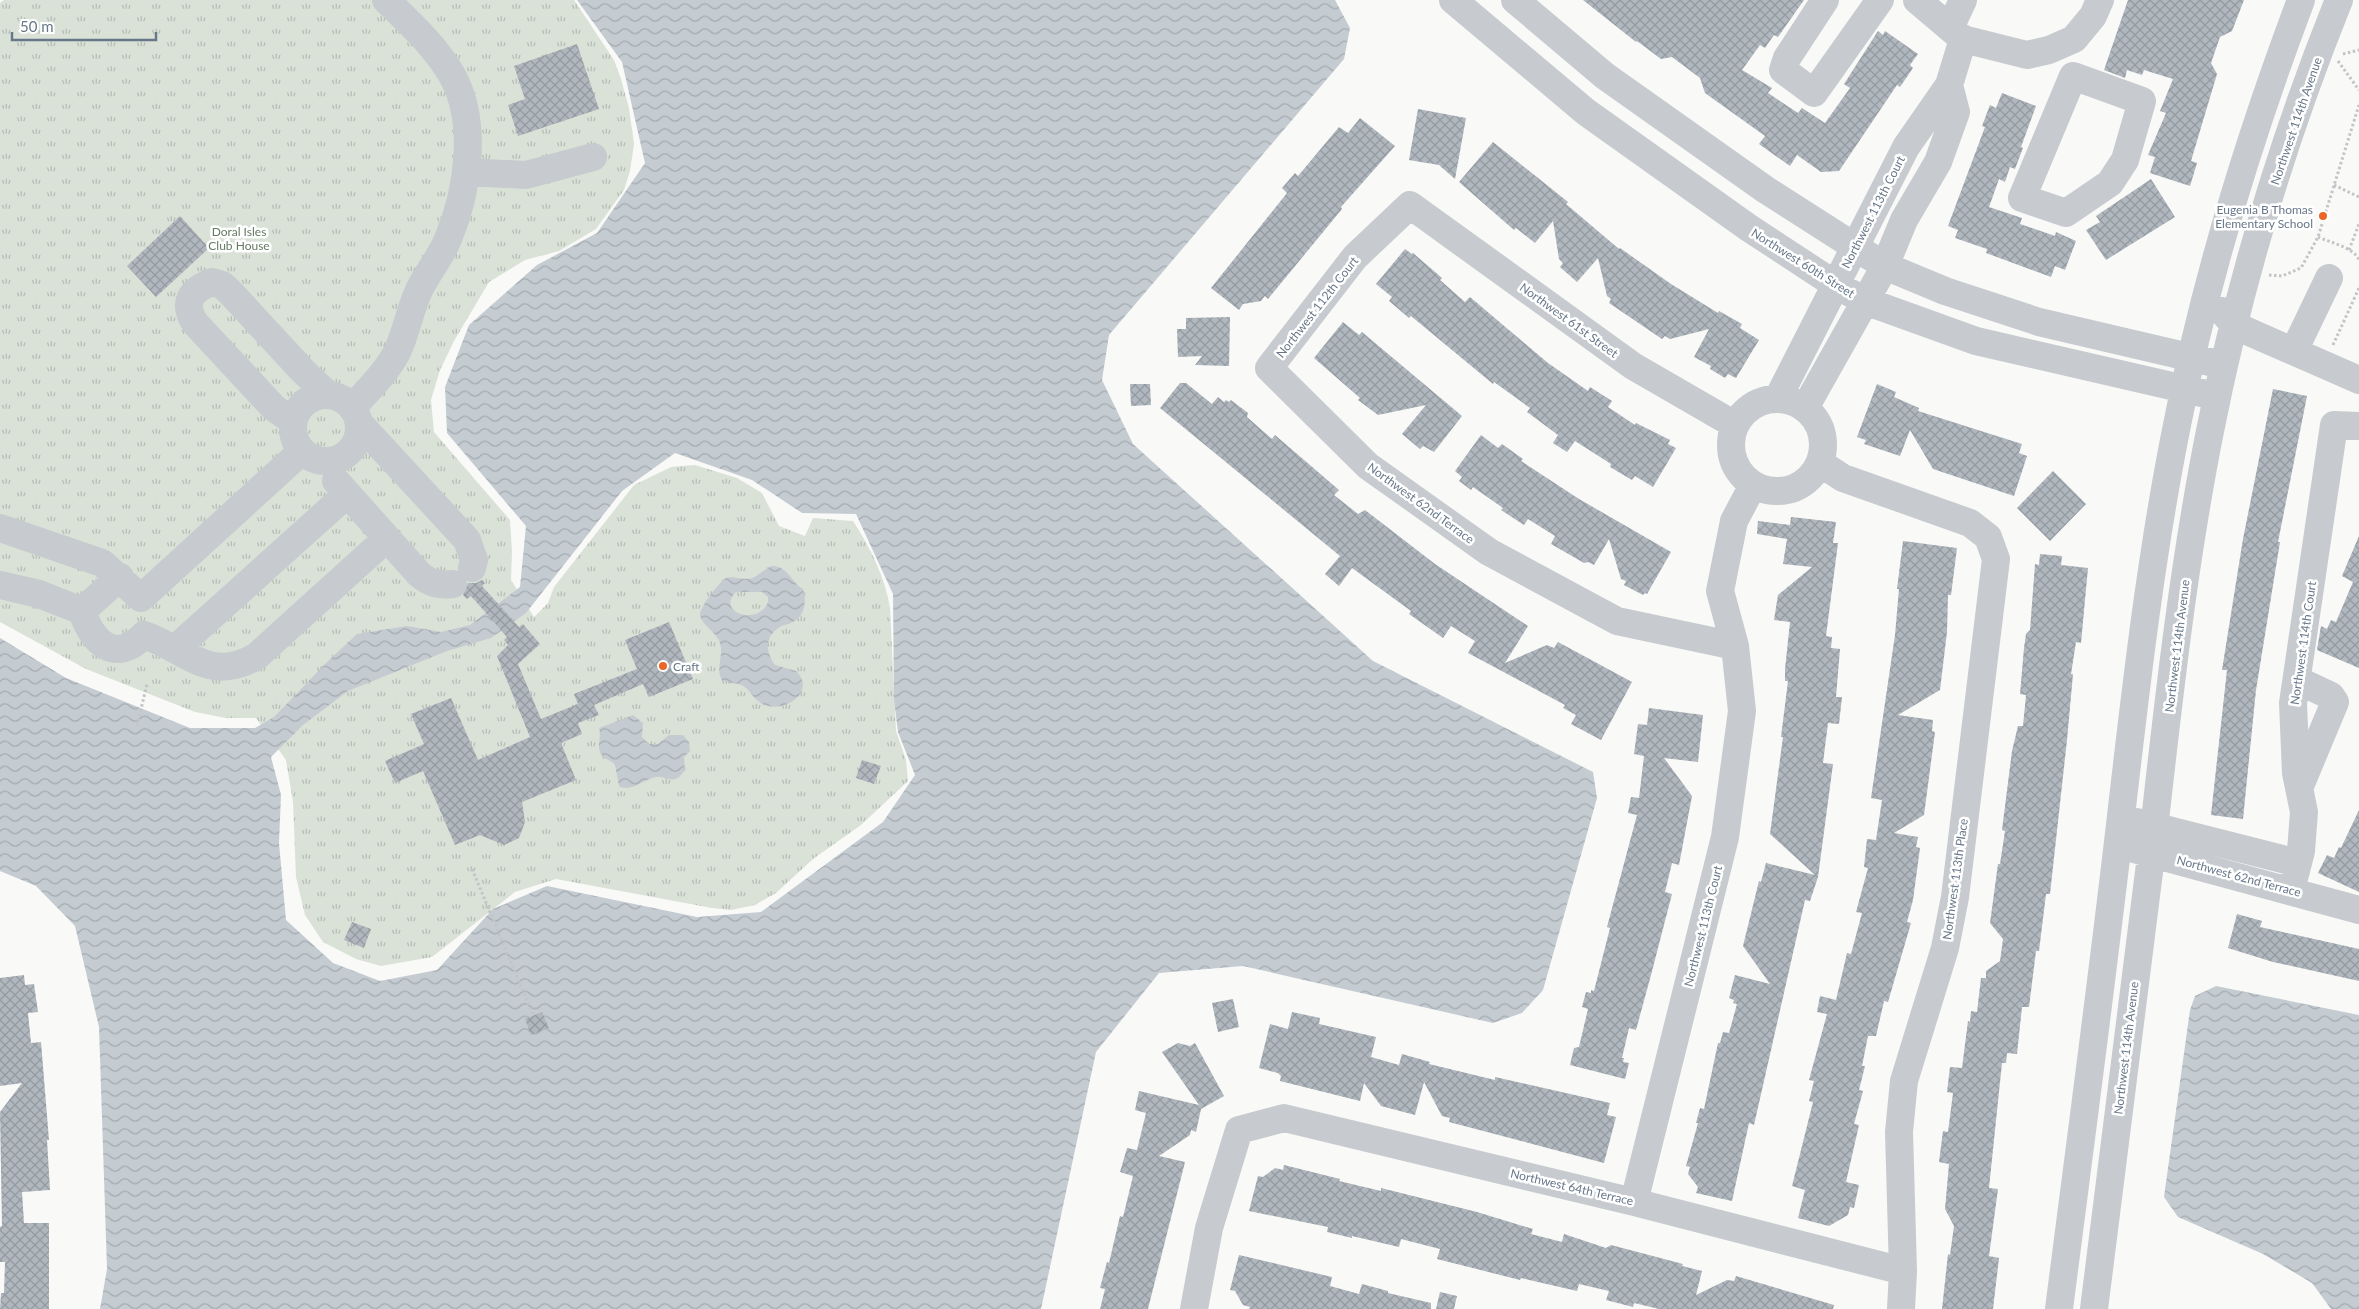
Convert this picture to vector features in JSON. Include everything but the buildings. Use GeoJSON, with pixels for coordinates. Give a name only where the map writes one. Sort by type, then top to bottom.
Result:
{"type":"FeatureCollection","features":[{"type":"Feature","properties":{"kind":"street","name":"Northwest 60th Street"},"geometry":{"type":"LineString","coordinates":[[1453,0],[1586,112],[1749,228],[1836,286],[1865,301],[1976,341],[2218,396]]}},
{"type":"Feature","properties":{"kind":"street"},"geometry":{"type":"LineString","coordinates":[[1515,0],[1605,76],[1766,190],[1855,249],[1885,266],[1945,291],[2013,313],[2058,326],[2224,365]]}},
{"type":"Feature","properties":{"kind":"street"},"geometry":{"type":"LineString","coordinates":[[1826,0],[1787,58],[1783,70],[1814,93],[1880,0]]}},
{"type":"Feature","properties":{"kind":"street"},"geometry":{"type":"LineString","coordinates":[[1917,0],[1956,34],[2027,55],[2049,50],[2074,39],[2093,16],[2100,0]]}},
{"type":"Feature","properties":{"kind":"street","name":"Northwest 113th Court"},"geometry":{"type":"LineString","coordinates":[[1778,398],[1906,146],[1949,85],[1963,0]]}},
{"type":"Feature","properties":{"kind":"street"},"geometry":{"type":"LineString","coordinates":[[2302,0],[2305,8],[2329,44]]}},
{"type":"Feature","properties":{"kind":"street"},"geometry":{"type":"LineString","coordinates":[[2059,1309],[2151,577],[2184,389],[2209,285],[2245,161],[2302,0]]}},
{"type":"Feature","properties":{"kind":"street","name":"Northwest 114th Avenue"},"geometry":{"type":"LineString","coordinates":[[2094,1309],[2188,562],[2218,396],[2234,324],[2277,173],[2329,44],[2339,0]]}},
{"type":"Feature","properties":{"kind":"street"},"geometry":{"type":"LineString","coordinates":[[328,395],[311,398],[300,406],[293,421],[295,440],[302,451],[313,458],[327,461],[344,456],[353,447],[358,435],[355,416],[370,388],[397,351],[413,304],[449,238],[466,172],[468,137],[460,92],[444,62],[394,4]]}},
{"type":"Feature","properties":{"kind":"street"},"geometry":{"type":"LineString","coordinates":[[2049,50],[2073,76],[2142,102],[2125,160],[2110,183],[2066,213],[2022,198],[2073,76]]}},
{"type":"Feature","properties":{"kind":"street"},"geometry":{"type":"LineString","coordinates":[[1805,408],[1885,266],[1904,220],[1938,162],[1956,112],[1949,85]]}},
{"type":"Feature","properties":{"kind":"street"},"geometry":{"type":"LineString","coordinates":[[466,172],[526,175],[593,157]]}},
{"type":"Feature","properties":{"kind":"street","name":"Northwest 112th Court"},"geometry":{"type":"LineString","coordinates":[[1269,368],[1355,257],[1410,205]]}},
{"type":"Feature","properties":{"kind":"street","name":"Northwest 61st Street"},"geometry":{"type":"LineString","coordinates":[[1410,205],[1633,366],[1735,425]]}},
{"type":"Feature","properties":{"kind":"street"},"geometry":{"type":"LineString","coordinates":[[2294,351],[2329,278]]}},
{"type":"Feature","properties":{"kind":"street"},"geometry":{"type":"LineString","coordinates":[[293,421],[274,408],[195,323],[188,306],[189,297],[194,291],[212,282],[226,288],[328,395],[345,401],[355,416],[467,540],[474,560],[462,576],[443,586],[430,583],[386,540],[346,495],[336,481],[327,461]]}},
{"type":"Feature","properties":{"kind":"street"},"geometry":{"type":"LineString","coordinates":[[2209,285],[2223,314],[2234,324],[2359,380]]}},
{"type":"Feature","properties":{"kind":"street"},"geometry":{"type":"LineString","coordinates":[[2003,348],[2013,313]]}},
{"type":"Feature","properties":{"kind":"street","name":"Northwest 62nd Terrace"},"geometry":{"type":"LineString","coordinates":[[1269,368],[1368,466],[1489,552],[1617,621],[1735,646]]}},
{"type":"Feature","properties":{"kind":"street"},"geometry":{"type":"LineString","coordinates":[[1778,398],[1792,401],[1805,408],[1816,419],[1822,433],[1824,448],[1820,463],[1812,477],[1799,487],[1784,491],[1768,491],[1753,485],[1742,476],[1731,452],[1731,438],[1735,425],[1742,414],[1752,405],[1778,398]]}},
{"type":"Feature","properties":{"kind":"street","name":"Northwest 114th Court"},"geometry":{"type":"LineString","coordinates":[[2291,890],[2298,863],[2304,812],[2296,773],[2293,703],[2347,426]]}},
{"type":"Feature","properties":{"kind":"street"},"geometry":{"type":"LineString","coordinates":[[141,598],[302,451]]}},
{"type":"Feature","properties":{"kind":"street","name":"Northwest 113th Place"},"geometry":{"type":"LineString","coordinates":[[1820,463],[1843,478],[1970,523],[1988,537],[1996,559],[1955,897],[1945,948],[1903,1090],[1899,1132],[1903,1271],[1901,1309]]}},
{"type":"Feature","properties":{"kind":"street","name":"Northwest 113th Court"},"geometry":{"type":"LineString","coordinates":[[1634,1202],[1725,837],[1742,711],[1735,646],[1720,591],[1734,521],[1753,485]]}},
{"type":"Feature","properties":{"kind":"street"},"geometry":{"type":"LineString","coordinates":[[175,648],[346,495]]}},
{"type":"Feature","properties":{"kind":"street"},"geometry":{"type":"LineString","coordinates":[[0,528],[102,563],[120,577],[141,598],[148,614],[148,627],[144,635],[129,648],[119,650],[106,646],[88,627],[82,612],[39,594],[0,585]]}},
{"type":"Feature","properties":{"kind":"street"},"geometry":{"type":"LineString","coordinates":[[144,635],[175,648],[210,667],[222,668],[245,662],[257,656],[386,540]]}},
{"type":"Feature","properties":{"kind":"street"},"geometry":{"type":"LineString","coordinates":[[82,612],[120,577]]}},
{"type":"Feature","properties":{"kind":"street"},"geometry":{"type":"LineString","coordinates":[[2297,680],[2331,696],[2335,702],[2299,788]]}},
{"type":"Feature","properties":{"kind":"street"},"geometry":{"type":"LineString","coordinates":[[2121,818],[2298,863]]}},
{"type":"Feature","properties":{"kind":"street","name":"Northwest 62nd Terrace"},"geometry":{"type":"LineString","coordinates":[[2118,845],[2247,878],[2359,910]]}},
{"type":"Feature","properties":{"kind":"street"},"geometry":{"type":"LineString","coordinates":[[2247,878],[2254,851]]}},
{"type":"Feature","properties":{"kind":"street","name":"Northwest 64th Terrace"},"geometry":{"type":"LineString","coordinates":[[1194,1309],[1209,1228],[1239,1130],[1284,1118],[1634,1202],[1903,1271]]}},
{"type":"Feature","properties":{"kind":"path"},"geometry":{"type":"LineString","coordinates":[[2329,44],[2359,90]]}},
{"type":"Feature","properties":{"kind":"path"},"geometry":{"type":"LineString","coordinates":[[2342,54],[2359,50]]}},
{"type":"Feature","properties":{"kind":"path"},"geometry":{"type":"LineString","coordinates":[[2263,275],[2282,276],[2301,268],[2318,237],[2359,106]]}},
{"type":"Feature","properties":{"kind":"path"},"geometry":{"type":"LineString","coordinates":[[2334,185],[2359,197]]}},
{"type":"Feature","properties":{"kind":"path"},"geometry":{"type":"LineString","coordinates":[[2349,250],[2359,224]]}},
{"type":"Feature","properties":{"kind":"path"},"geometry":{"type":"LineString","coordinates":[[2318,237],[2349,250],[2358,256],[2359,260]]}},
{"type":"Feature","properties":{"kind":"path"},"geometry":{"type":"LineString","coordinates":[[2332,348],[2359,288]]}},
{"type":"Feature","properties":{"kind":"path"},"geometry":{"type":"LineString","coordinates":[[136,726],[147,684]]}},
{"type":"Feature","properties":{"kind":"path"},"geometry":{"type":"LineString","coordinates":[[472,868],[533,1015]]}},
{"type":"Feature","properties":{"kind":"green space","name":"Doral Isles Club House"},"geometry":{"type":"Polygon","coordinates":[[[4,0],[574,0],[614,60],[629,108],[634,144],[630,171],[624,190],[596,229],[559,251],[525,260],[489,282],[454,341],[440,370],[431,400],[434,432],[510,520],[511,580],[534,617],[548,603],[554,587],[634,485],[671,467],[695,465],[737,478],[762,493],[779,526],[805,536],[813,518],[853,521],[876,563],[888,596],[896,731],[906,760],[908,781],[861,825],[813,859],[776,893],[755,905],[731,910],[712,908],[556,879],[515,892],[432,957],[381,966],[356,959],[323,942],[305,915],[296,877],[293,802],[286,760],[256,718],[226,718],[195,712],[86,669],[0,622],[0,3],[4,0]]]}},
{"type":"Feature","properties":{"kind":"water"},"geometry":{"type":"Polygon","coordinates":[[[577,0],[1335,0],[1350,28],[1344,59],[1109,335],[1102,380],[1133,444],[1373,661],[1593,772],[1597,798],[1543,990],[1522,1013],[1493,1023],[1243,966],[1159,973],[1096,1052],[1041,1309],[100,1309],[107,1269],[99,1027],[75,926],[36,886],[0,871],[0,638],[66,678],[190,728],[255,728],[274,717],[357,634],[407,626],[441,632],[470,625],[520,587],[526,526],[447,433],[445,387],[469,325],[537,265],[597,233],[645,163],[622,62],[577,0]],[[675,453],[622,491],[526,613],[491,638],[447,651],[348,691],[303,725],[271,757],[281,795],[279,843],[286,920],[333,963],[380,981],[437,970],[493,909],[547,886],[697,917],[761,912],[883,822],[915,775],[898,732],[894,700],[893,594],[856,514],[802,513],[752,480],[675,453]]]}},
{"type":"Feature","properties":{"kind":"water"},"geometry":{"type":"Polygon","coordinates":[[[769,567],[777,567],[786,571],[803,589],[805,599],[804,609],[799,617],[791,623],[781,626],[771,635],[769,640],[768,650],[775,665],[796,671],[803,685],[797,698],[776,707],[759,702],[747,689],[739,684],[722,680],[719,671],[720,643],[703,622],[700,615],[710,595],[726,578],[752,578],[769,567]],[[736,592],[731,599],[731,606],[734,611],[740,614],[756,614],[763,610],[768,602],[768,597],[762,592],[736,592]]]}},
{"type":"Feature","properties":{"kind":"water"},"geometry":{"type":"Polygon","coordinates":[[[633,715],[643,723],[642,737],[649,744],[658,744],[669,735],[683,735],[689,742],[690,751],[684,757],[684,771],[678,778],[672,780],[656,777],[633,787],[624,788],[619,786],[615,765],[602,756],[600,751],[599,728],[633,715]]]}},
{"type":"Feature","properties":{"kind":"water"},"geometry":{"type":"Polygon","coordinates":[[[2216,986],[2359,1015],[2359,1309],[2331,1309],[2312,1283],[2263,1254],[2178,1217],[2164,1197],[2190,1010],[2195,996],[2216,986]]]}},
{"type":"Feature","properties":{"kind":"place","name":"Eugenia B Thomas Elementary School"},"geometry":{"type":"Point","coordinates":[2323,216]}},
{"type":"Feature","properties":{"kind":"place","name":"Craft"},"geometry":{"type":"Point","coordinates":[663,666]}}]}
